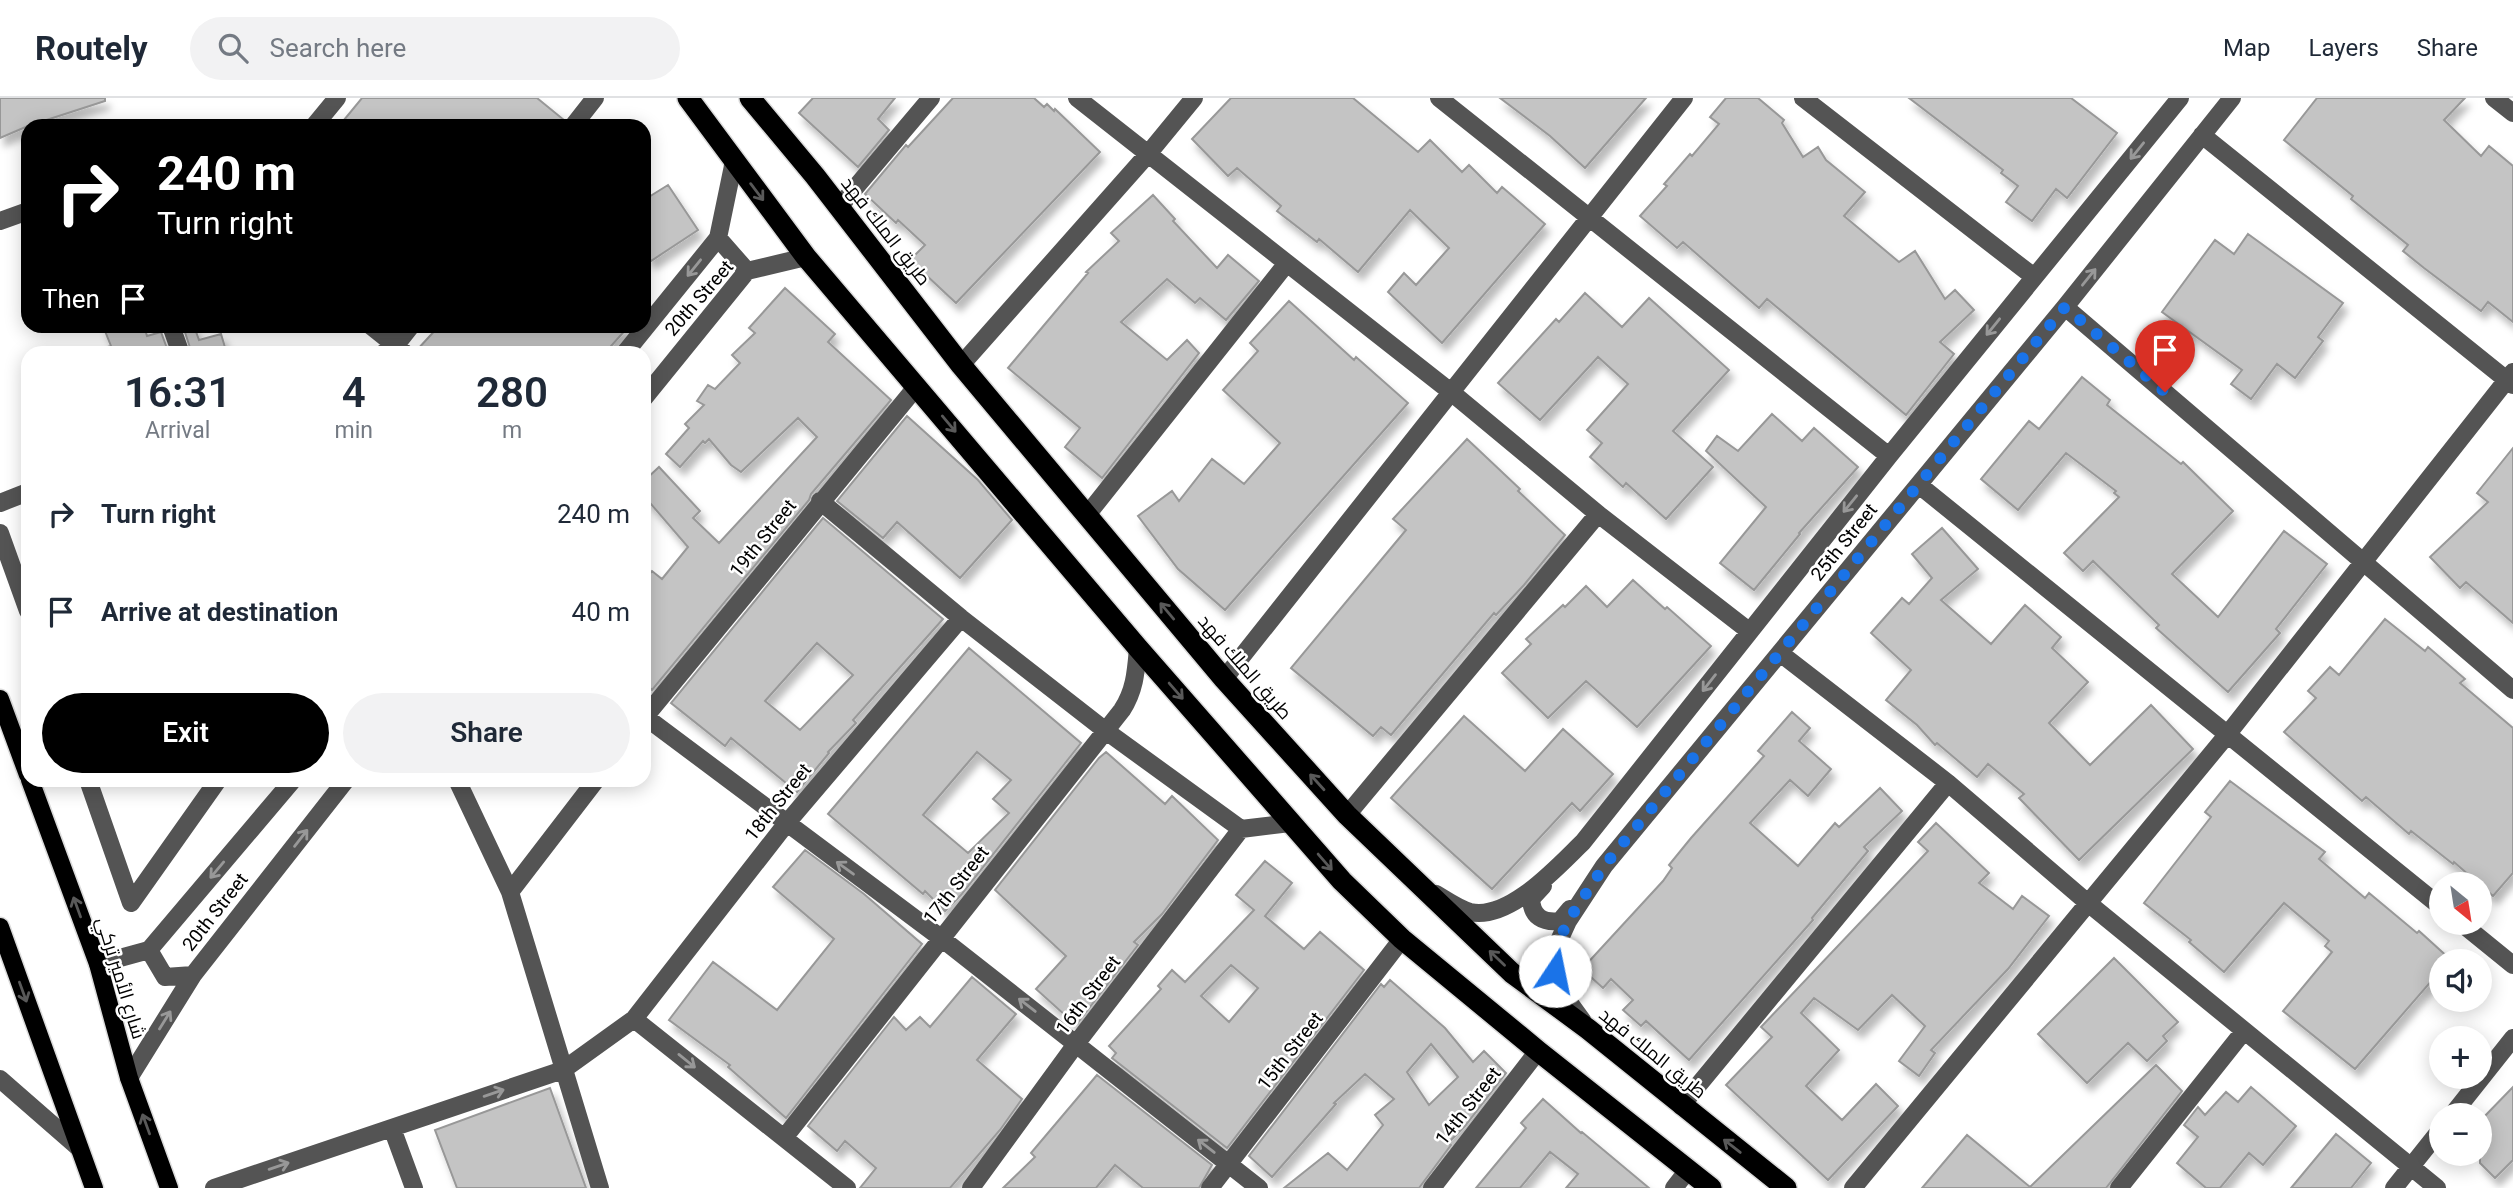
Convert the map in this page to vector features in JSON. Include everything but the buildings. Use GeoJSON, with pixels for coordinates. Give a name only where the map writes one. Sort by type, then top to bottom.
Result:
{"type":"FeatureCollection","features":[{"type":"Feature","properties":{"kind":"highway"},"geometry":{"type":"LineString","coordinates":[[688,98],[806,257],[1138,648],[1342,881],[1402,939],[1711,1188]]}},
{"type":"Feature","properties":{"kind":"highway","name":"طريق الملك فهد"},"geometry":{"type":"LineString","coordinates":[[750,98],[839,207],[961,365],[1224,680],[1347,815],[1512,973],[1588,1029],[1786,1188]]}},
{"type":"Feature","properties":{"kind":"main road"},"geometry":{"type":"LineString","coordinates":[[0,699],[21,756]]}},
{"type":"Feature","properties":{"kind":"main road","name":"شارع الأمير تركي"},"geometry":{"type":"LineString","coordinates":[[33,787],[98,964],[129,1078],[169,1188]]}},
{"type":"Feature","properties":{"kind":"main road"},"geometry":{"type":"LineString","coordinates":[[0,927],[94,1188]]}},
{"type":"Feature","properties":{"kind":"street"},"geometry":{"type":"LineString","coordinates":[[320,119],[337,98]]}},
{"type":"Feature","properties":{"kind":"street"},"geometry":{"type":"LineString","coordinates":[[578,119],[595,98]]}},
{"type":"Feature","properties":{"kind":"street"},"geometry":{"type":"LineString","coordinates":[[839,207],[931,98]]}},
{"type":"Feature","properties":{"kind":"street"},"geometry":{"type":"LineString","coordinates":[[1077,98],[1451,392],[1598,514],[1749,631]]}},
{"type":"Feature","properties":{"kind":"street"},"geometry":{"type":"LineString","coordinates":[[961,365],[1148,154],[1194,98]]}},
{"type":"Feature","properties":{"kind":"street"},"geometry":{"type":"LineString","coordinates":[[1438,98],[1889,456]]}},
{"type":"Feature","properties":{"kind":"street"},"geometry":{"type":"LineString","coordinates":[[1224,680],[1684,98]]}},
{"type":"Feature","properties":{"kind":"street"},"geometry":{"type":"LineString","coordinates":[[1803,98],[2034,277]]}},
{"type":"Feature","properties":{"kind":"street","name":"25th Street"},"geometry":{"type":"LineString","coordinates":[[1588,1029],[1558,987],[1552,956],[1568,921],[1604,866],[2065,307],[2232,98]]}},
{"type":"Feature","properties":{"kind":"street"},"geometry":{"type":"LineString","coordinates":[[2494,98],[2513,113]]}},
{"type":"Feature","properties":{"kind":"street","name":"25th Street"},"geometry":{"type":"LineString","coordinates":[[1427,890],[1469,912],[1490,913],[1511,904],[1583,842],[2172,101]]}},
{"type":"Feature","properties":{"kind":"street"},"geometry":{"type":"LineString","coordinates":[[1853,1188],[2227,735],[2511,379],[2202,135]]}},
{"type":"Feature","properties":{"kind":"street","name":"20th Street"},"geometry":{"type":"LineString","coordinates":[[651,321],[718,238],[734,161]]}},
{"type":"Feature","properties":{"kind":"street"},"geometry":{"type":"LineString","coordinates":[[0,221],[21,214]]}},
{"type":"Feature","properties":{"kind":"street"},"geometry":{"type":"LineString","coordinates":[[718,238],[747,271]]}},
{"type":"Feature","properties":{"kind":"street","name":"20th Street"},"geometry":{"type":"LineString","coordinates":[[651,389],[747,271],[806,257]]}},
{"type":"Feature","properties":{"kind":"street"},"geometry":{"type":"LineString","coordinates":[[1087,515],[1287,263]]}},
{"type":"Feature","properties":{"kind":"street"},"geometry":{"type":"LineString","coordinates":[[2065,307],[2513,690]]}},
{"type":"Feature","properties":{"kind":"street"},"geometry":{"type":"LineString","coordinates":[[378,333],[390,346]]}},
{"type":"Feature","properties":{"kind":"street","name":"19th Street"},"geometry":{"type":"LineString","coordinates":[[651,708],[917,386]]}},
{"type":"Feature","properties":{"kind":"street"},"geometry":{"type":"LineString","coordinates":[[1919,485],[2429,897]]}},
{"type":"Feature","properties":{"kind":"street"},"geometry":{"type":"LineString","coordinates":[[0,503],[21,495]]}},
{"type":"Feature","properties":{"kind":"street"},"geometry":{"type":"LineString","coordinates":[[820,501],[961,618],[1105,731],[1241,829],[1290,822]]}},
{"type":"Feature","properties":{"kind":"street"},"geometry":{"type":"LineString","coordinates":[[1347,815],[1598,514]]}},
{"type":"Feature","properties":{"kind":"street"},"geometry":{"type":"LineString","coordinates":[[0,533],[21,592]]}},
{"type":"Feature","properties":{"kind":"street","name":"18th Street"},"geometry":{"type":"LineString","coordinates":[[214,1188],[563,1070],[634,1019],[786,824],[961,618]]}},
{"type":"Feature","properties":{"kind":"street","name":"17th Street"},"geometry":{"type":"LineString","coordinates":[[783,1138],[1131,696],[1138,648]]}},
{"type":"Feature","properties":{"kind":"street"},"geometry":{"type":"LineString","coordinates":[[1780,653],[1948,783],[2088,903],[2437,1188]]}},
{"type":"Feature","properties":{"kind":"street"},"geometry":{"type":"LineString","coordinates":[[651,722],[941,938],[1259,1188]]}},
{"type":"Feature","properties":{"kind":"street"},"geometry":{"type":"LineString","coordinates":[[1682,1106],[1948,783]]}},
{"type":"Feature","properties":{"kind":"street"},"geometry":{"type":"LineString","coordinates":[[90,787],[131,903],[213,787]]}},
{"type":"Feature","properties":{"kind":"street","name":"20th Street"},"geometry":{"type":"LineString","coordinates":[[149,950],[287,787]]}},
{"type":"Feature","properties":{"kind":"street","name":"20th Street"},"geometry":{"type":"LineString","coordinates":[[129,1078],[192,975],[340,787]]}},
{"type":"Feature","properties":{"kind":"street"},"geometry":{"type":"LineString","coordinates":[[460,787],[510,891],[600,1188]]}},
{"type":"Feature","properties":{"kind":"street"},"geometry":{"type":"LineString","coordinates":[[510,891],[591,787]]}},
{"type":"Feature","properties":{"kind":"street","name":"16th Street"},"geometry":{"type":"LineString","coordinates":[[971,1188],[1076,1044],[1241,829]]}},
{"type":"Feature","properties":{"kind":"street"},"geometry":{"type":"LineString","coordinates":[[1583,842],[1531,899],[1532,911],[1549,922],[1560,921],[1586,883],[1604,866]]}},
{"type":"Feature","properties":{"kind":"street"},"geometry":{"type":"LineString","coordinates":[[2476,935],[2513,965]]}},
{"type":"Feature","properties":{"kind":"street","name":"15th Street"},"geometry":{"type":"LineString","coordinates":[[1210,1188],[1402,939]]}},
{"type":"Feature","properties":{"kind":"street"},"geometry":{"type":"LineString","coordinates":[[98,964],[149,950],[165,976],[192,975]]}},
{"type":"Feature","properties":{"kind":"street"},"geometry":{"type":"LineString","coordinates":[[634,1019],[847,1188]]}},
{"type":"Feature","properties":{"kind":"street"},"geometry":{"type":"LineString","coordinates":[[2119,1188],[2244,1031]]}},
{"type":"Feature","properties":{"kind":"street"},"geometry":{"type":"LineString","coordinates":[[2462,1103],[2513,1038]]}},
{"type":"Feature","properties":{"kind":"street","name":"14th Street"},"geometry":{"type":"LineString","coordinates":[[1432,1188],[1538,1051]]}},
{"type":"Feature","properties":{"kind":"street"},"geometry":{"type":"LineString","coordinates":[[0,1079],[79,1148]]}},
{"type":"Feature","properties":{"kind":"street"},"geometry":{"type":"LineString","coordinates":[[392,1128],[414,1188]]}},
{"type":"Feature","properties":{"kind":"street"},"geometry":{"type":"LineString","coordinates":[[2394,1188],[2429,1144]]}},
{"type":"Feature","properties":{"kind":"street"},"geometry":{"type":"LineString","coordinates":[[1674,1188],[1688,1170]]}},
{"type":"Feature","properties":{"kind":"route"},"geometry":{"type":"LineString","coordinates":[[1555,971],[1552,956],[1568,921],[1604,866],[2065,307],[2165,392]]}}]}
